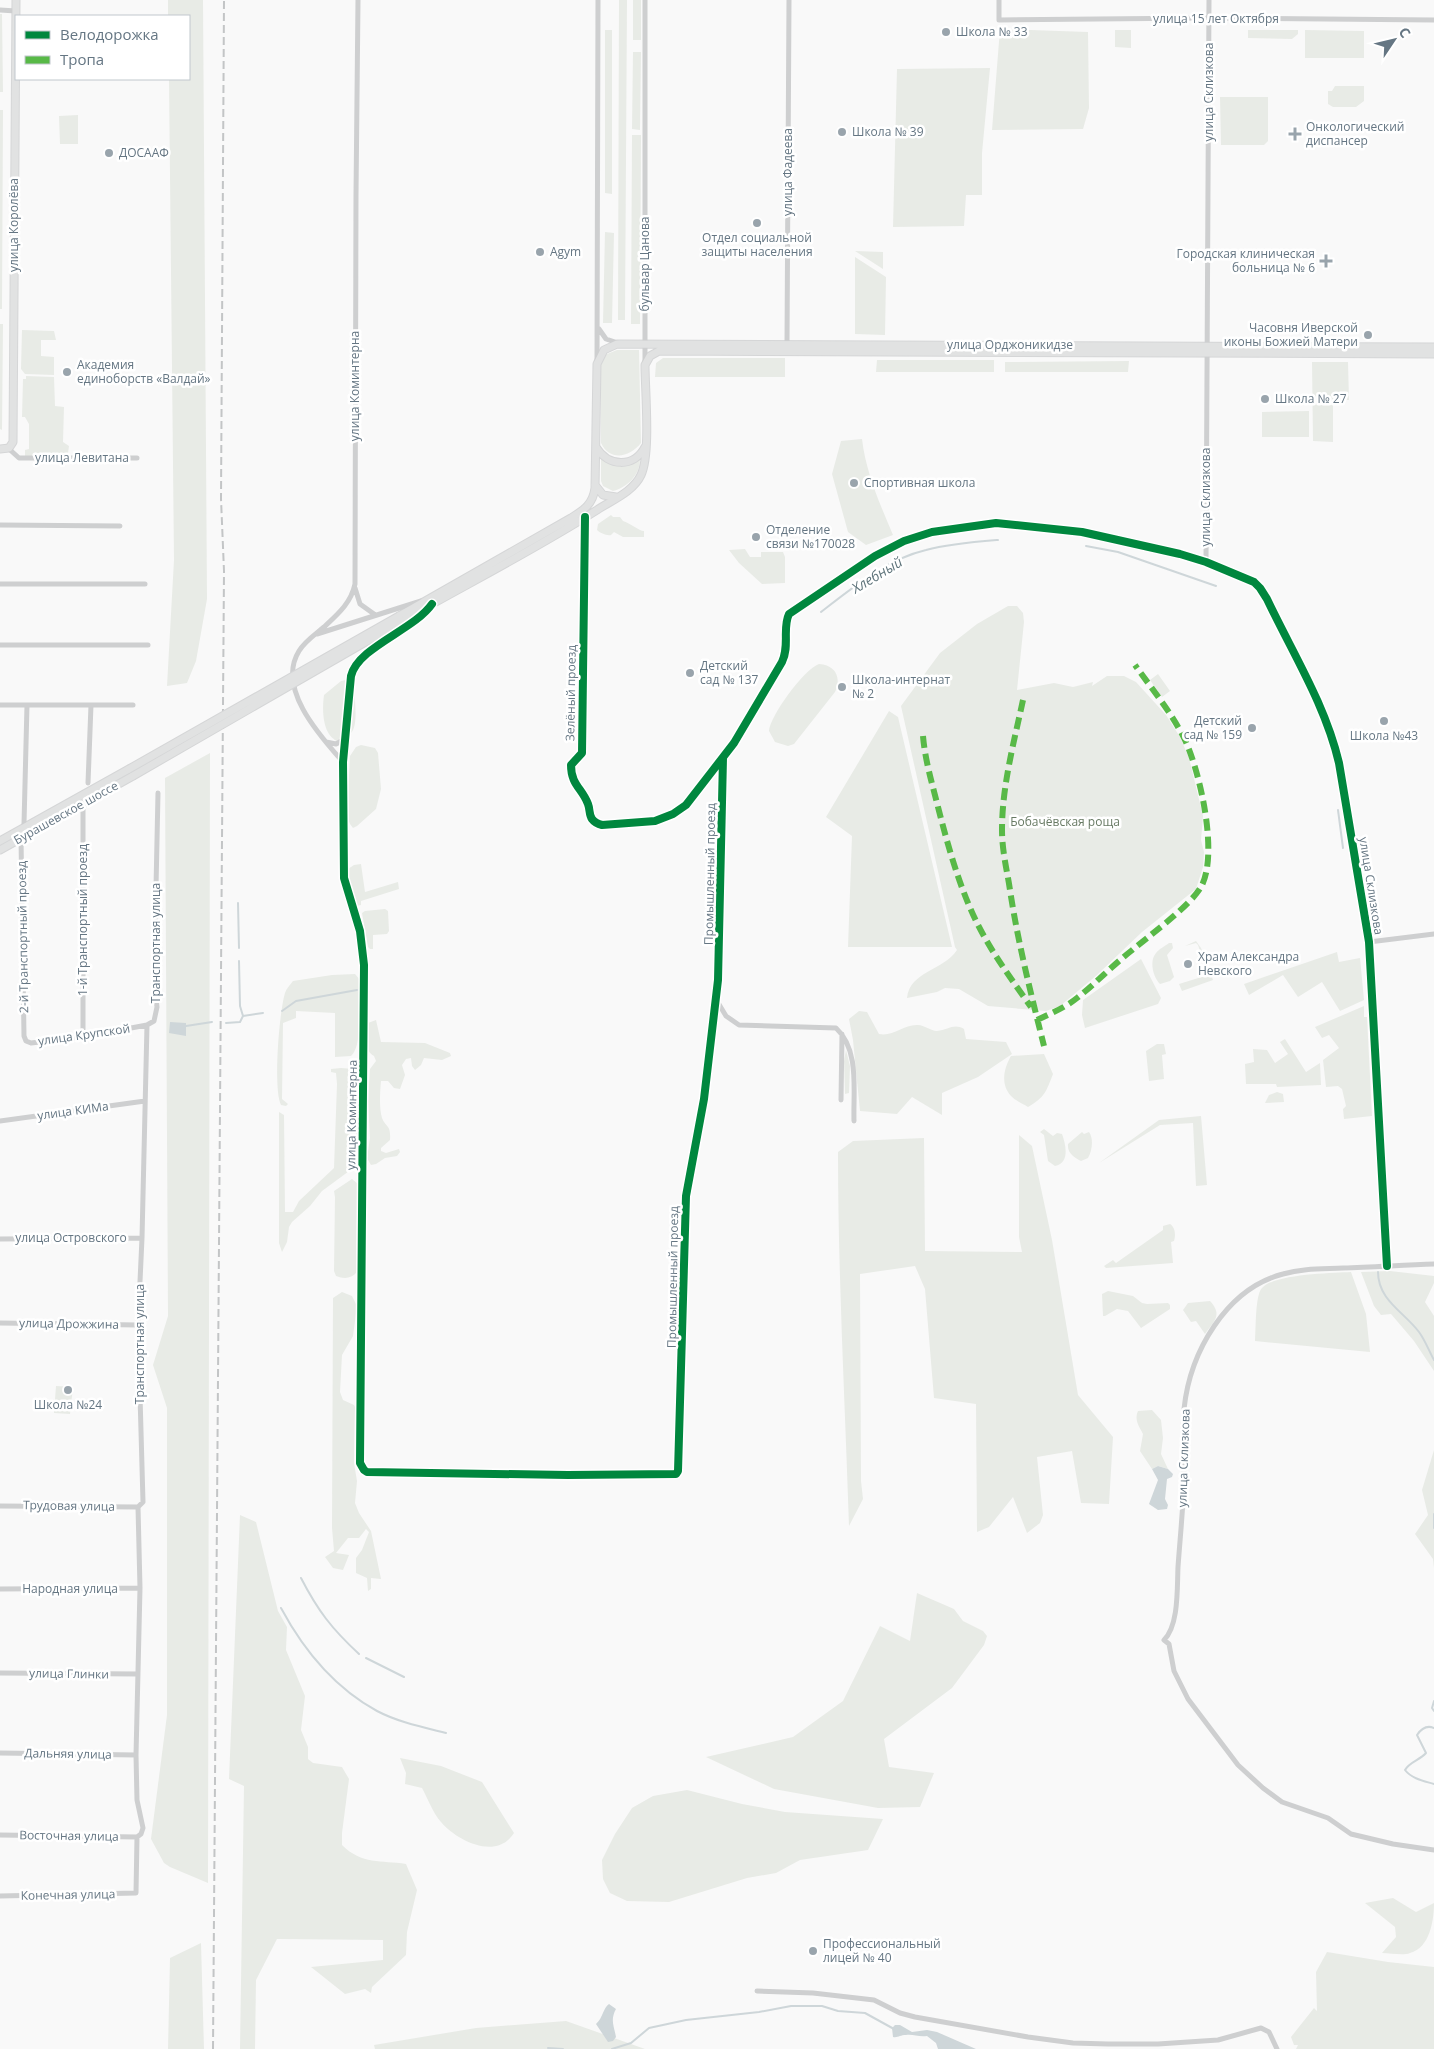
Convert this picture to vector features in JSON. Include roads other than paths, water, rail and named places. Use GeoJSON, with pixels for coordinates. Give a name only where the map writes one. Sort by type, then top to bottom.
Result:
{"type":"FeatureCollection","features":[{"type":"Feature","properties":{"kind":"main road","name":"улица Королёва"},"geometry":{"type":"LineString","coordinates":[[16,0],[16,15]]}},
{"type":"Feature","properties":{"kind":"main road","name":"улица Королёва"},"geometry":{"type":"LineString","coordinates":[[4,449],[13,442],[16,80]]}},
{"type":"Feature","properties":{"kind":"main road","name":"улица Орджоникидзе"},"geometry":{"type":"LineString","coordinates":[[618,343],[888,344],[1434,354]]}},
{"type":"Feature","properties":{"kind":"main road"},"geometry":{"type":"LineString","coordinates":[[131,772],[584,514],[592,498],[595,479],[597,364],[604,350],[618,343]]}},
{"type":"Feature","properties":{"kind":"main road"},"geometry":{"type":"LineString","coordinates":[[880,352],[888,344]]}},
{"type":"Feature","properties":{"kind":"main road","name":"улица Орджоникидзе"},"geometry":{"type":"LineString","coordinates":[[645,365],[651,355],[659,351],[880,352],[1434,348]]}},
{"type":"Feature","properties":{"kind":"main road","name":"бульвар Цанова"},"geometry":{"type":"LineString","coordinates":[[584,514],[600,508],[619,496],[639,479],[644,469],[646,447],[645,365]]}},
{"type":"Feature","properties":{"kind":"main road"},"geometry":{"type":"LineString","coordinates":[[596,447],[607,459],[621,463],[637,458],[646,447]]}},
{"type":"Feature","properties":{"kind":"main road"},"geometry":{"type":"LineString","coordinates":[[595,479],[596,487],[602,494],[609,497],[619,496]]}},
{"type":"Feature","properties":{"kind":"main road","name":"Бурашевское шоссе"},"geometry":{"type":"LineString","coordinates":[[0,850],[83,804],[131,772]]}},
{"type":"Feature","properties":{"kind":"main road","name":"Бурашевское шоссе"},"geometry":{"type":"LineString","coordinates":[[0,842],[131,772]]}},
{"type":"Feature","properties":{"kind":"street","name":"улица Коминтерна"},"geometry":{"type":"LineString","coordinates":[[358,0],[355,584],[351,597],[345,606],[298,653],[293,677],[304,713],[342,762],[344,878],[360,931],[364,965],[360,1463],[364,1470],[371,1473],[676,1474]]}},
{"type":"Feature","properties":{"kind":"street"},"geometry":{"type":"LineString","coordinates":[[597,364],[598,0]]}},
{"type":"Feature","properties":{"kind":"street","name":"бульвар Цанова"},"geometry":{"type":"LineString","coordinates":[[645,0],[645,365]]}},
{"type":"Feature","properties":{"kind":"street","name":"улица Фадеева"},"geometry":{"type":"LineString","coordinates":[[787,344],[789,0]]}},
{"type":"Feature","properties":{"kind":"street","name":"улица 15 лет Октября"},"geometry":{"type":"LineString","coordinates":[[999,0],[999,20],[1209,18],[1434,20]]}},
{"type":"Feature","properties":{"kind":"street","name":"улица Склизкова"},"geometry":{"type":"LineString","coordinates":[[1209,0],[1206,562],[1246,578],[1259,587],[1321,704],[1333,736],[1340,763],[1369,942],[1387,1266],[1295,1271],[1273,1277],[1249,1288],[1224,1312],[1208,1336],[1195,1368],[1184,1407],[1183,1493],[1176,1600],[1170,1634],[1164,1640],[1169,1644],[1171,1662],[1178,1681],[1193,1706],[1238,1765],[1263,1788],[1282,1802],[1328,1818],[1351,1834],[1434,1850]]}},
{"type":"Feature","properties":{"kind":"street"},"geometry":{"type":"LineString","coordinates":[[0,10],[16,10]]}},
{"type":"Feature","properties":{"kind":"street"},"geometry":{"type":"LineString","coordinates":[[598,321],[599,330],[603,336],[611,342],[618,343]]}},
{"type":"Feature","properties":{"kind":"street","name":"улица Левитана"},"geometry":{"type":"LineString","coordinates":[[4,449],[19,458],[137,458]]}},
{"type":"Feature","properties":{"kind":"street","name":"Зелёный проезд"},"geometry":{"type":"LineString","coordinates":[[584,514],[582,753],[571,765],[573,782],[588,804],[591,817],[598,824],[605,825],[651,822],[670,816],[692,799],[722,758]]}},
{"type":"Feature","properties":{"kind":"street"},"geometry":{"type":"LineString","coordinates":[[722,758],[768,687],[783,660],[786,649],[787,619],[789,614],[875,556],[904,541],[932,532],[996,523],[1102,536],[1206,562]]}},
{"type":"Feature","properties":{"kind":"street"},"geometry":{"type":"LineString","coordinates":[[0,525],[120,526]]}},
{"type":"Feature","properties":{"kind":"street"},"geometry":{"type":"LineString","coordinates":[[0,584],[145,584]]}},
{"type":"Feature","properties":{"kind":"street"},"geometry":{"type":"LineString","coordinates":[[355,584],[355,593],[359,601],[364,608],[374,615]]}},
{"type":"Feature","properties":{"kind":"street"},"geometry":{"type":"LineString","coordinates":[[315,634],[374,615],[429,602]]}},
{"type":"Feature","properties":{"kind":"street"},"geometry":{"type":"LineString","coordinates":[[342,762],[351,676],[355,666],[363,657],[414,621],[429,602]]}},
{"type":"Feature","properties":{"kind":"street"},"geometry":{"type":"LineString","coordinates":[[0,645],[148,646]]}},
{"type":"Feature","properties":{"kind":"street"},"geometry":{"type":"LineString","coordinates":[[26,827],[24,824],[27,705]]}},
{"type":"Feature","properties":{"kind":"street"},"geometry":{"type":"LineString","coordinates":[[88,783],[91,705]]}},
{"type":"Feature","properties":{"kind":"street"},"geometry":{"type":"LineString","coordinates":[[0,706],[133,705]]}},
{"type":"Feature","properties":{"kind":"street"},"geometry":{"type":"LineString","coordinates":[[324,740],[336,744],[345,739]]}},
{"type":"Feature","properties":{"kind":"street","name":"Промышленный проезд"},"geometry":{"type":"LineString","coordinates":[[676,1474],[679,1467],[683,1240],[686,1196],[704,1099],[717,1000],[723,816],[722,758]]}},
{"type":"Feature","properties":{"kind":"street","name":"Транспортная улица"},"geometry":{"type":"LineString","coordinates":[[136,1894],[137,1837],[142,1834],[143,1828],[137,1800],[136,1755],[140,1588],[138,1507],[143,1502],[138,1325],[147,1025],[154,1020],[157,1007],[154,982],[158,793]]}},
{"type":"Feature","properties":{"kind":"street","name":"1-й Транспортный проезд"},"geometry":{"type":"LineString","coordinates":[[83,804],[83,1037]]}},
{"type":"Feature","properties":{"kind":"street","name":"2-й Транспортный проезд"},"geometry":{"type":"LineString","coordinates":[[21,838],[24,1036]]}},
{"type":"Feature","properties":{"kind":"street"},"geometry":{"type":"LineString","coordinates":[[1369,942],[1434,934]]}},
{"type":"Feature","properties":{"kind":"street"},"geometry":{"type":"LineString","coordinates":[[717,1000],[726,1016],[739,1026],[818,1026],[836,1028],[842,1033],[849,1047],[853,1068],[854,1121]]}},
{"type":"Feature","properties":{"kind":"street","name":"улица Крупской"},"geometry":{"type":"LineString","coordinates":[[24,1036],[26,1041],[31,1042],[83,1037],[147,1025]]}},
{"type":"Feature","properties":{"kind":"street"},"geometry":{"type":"LineString","coordinates":[[841,1100],[842,1033]]}},
{"type":"Feature","properties":{"kind":"street","name":"улица КИМа"},"geometry":{"type":"LineString","coordinates":[[0,1121],[145,1101]]}},
{"type":"Feature","properties":{"kind":"street","name":"улица Островского"},"geometry":{"type":"LineString","coordinates":[[0,1239],[142,1238]]}},
{"type":"Feature","properties":{"kind":"street"},"geometry":{"type":"LineString","coordinates":[[1387,1266],[1434,1264]]}},
{"type":"Feature","properties":{"kind":"street","name":"улица Дрожжина"},"geometry":{"type":"LineString","coordinates":[[0,1323],[138,1325]]}},
{"type":"Feature","properties":{"kind":"street","name":"Трудовая улица"},"geometry":{"type":"LineString","coordinates":[[0,1506],[138,1507]]}},
{"type":"Feature","properties":{"kind":"street","name":"Народная улица"},"geometry":{"type":"LineString","coordinates":[[0,1589],[140,1588]]}},
{"type":"Feature","properties":{"kind":"street","name":"улица Глинки"},"geometry":{"type":"LineString","coordinates":[[0,1673],[138,1674]]}},
{"type":"Feature","properties":{"kind":"street","name":"Дальняя улица"},"geometry":{"type":"LineString","coordinates":[[0,1754],[136,1755]]}},
{"type":"Feature","properties":{"kind":"street","name":"Восточная улица"},"geometry":{"type":"LineString","coordinates":[[0,1835],[137,1837]]}},
{"type":"Feature","properties":{"kind":"street","name":"Конечная улица"},"geometry":{"type":"LineString","coordinates":[[0,1896],[136,1894]]}},
{"type":"Feature","properties":{"kind":"street"},"geometry":{"type":"LineString","coordinates":[[757,1991],[813,1992],[868,1999],[900,2013],[1073,2043],[1189,2043],[1218,2040],[1262,2028],[1269,2032],[1277,2049]]}},
{"type":"Feature","properties":{"kind":"waterway","name":"Хлебный"},"geometry":{"type":"LineString","coordinates":[[821,612],[871,575],[912,554],[944,546],[998,540]]}},
{"type":"Feature","properties":{"kind":"waterway","name":"Хлебный"},"geometry":{"type":"LineString","coordinates":[[1086,546],[1118,552],[1216,586]]}},
{"type":"Feature","properties":{"kind":"waterway","name":"Хлебный"},"geometry":{"type":"LineString","coordinates":[[1338,810],[1343,848]]}},
{"type":"Feature","properties":{"kind":"waterway"},"geometry":{"type":"LineString","coordinates":[[238,903],[239,948]]}},
{"type":"Feature","properties":{"kind":"waterway"},"geometry":{"type":"LineString","coordinates":[[239,961],[240,1006],[243,1016]]}},
{"type":"Feature","properties":{"kind":"waterway","name":"Хлебный"},"geometry":{"type":"LineString","coordinates":[[282,1011],[296,1001],[357,990]]}},
{"type":"Feature","properties":{"kind":"waterway","name":"Хлебный"},"geometry":{"type":"LineString","coordinates":[[226,1023],[240,1022],[243,1016],[263,1013]]}},
{"type":"Feature","properties":{"kind":"waterway","name":"Хлебный"},"geometry":{"type":"LineString","coordinates":[[186,1026],[212,1022]]}},
{"type":"Feature","properties":{"kind":"waterway","name":"Хлебный"},"geometry":{"type":"LineString","coordinates":[[1378,1272],[1379,1282],[1387,1298],[1419,1332],[1434,1360]]}},
{"type":"Feature","properties":{"kind":"waterway","name":"Хлебный"},"geometry":{"type":"LineString","coordinates":[[1434,1514],[1434,1528]]}},
{"type":"Feature","properties":{"kind":"waterway"},"geometry":{"type":"LineString","coordinates":[[301,1578],[326,1619],[359,1654]]}},
{"type":"Feature","properties":{"kind":"waterway"},"geometry":{"type":"LineString","coordinates":[[281,1608],[310,1653],[347,1691],[385,1715],[410,1724],[446,1733]]}},
{"type":"Feature","properties":{"kind":"waterway"},"geometry":{"type":"LineString","coordinates":[[366,1658],[404,1677]]}},
{"type":"Feature","properties":{"kind":"waterway","name":"Хлебный"},"geometry":{"type":"LineString","coordinates":[[1434,1701],[1432,1708],[1434,1711]]}},
{"type":"Feature","properties":{"kind":"waterway","name":"Хлебный"},"geometry":{"type":"LineString","coordinates":[[1434,1728],[1424,1728],[1417,1735],[1426,1753],[1405,1770],[1415,1778],[1434,1784]]}},
{"type":"Feature","properties":{"kind":"waterway"},"geometry":{"type":"LineString","coordinates":[[612,2049],[631,2043],[649,2028],[686,2020],[759,2012],[791,2006],[822,2006],[838,2011],[865,2013],[894,2029]]}},
{"type":"Feature","properties":{"kind":"waterway"},"geometry":{"type":"LineString","coordinates":[[548,2048],[563,2049]]}},
{"type":"Feature","properties":{"kind":"railway"},"geometry":{"type":"LineString","coordinates":[[213,2049],[224,571],[221,499],[224,0]]}},
{"type":"Feature","properties":{"kind":"place","name":"Школа № 33"},"geometry":{"type":"Point","coordinates":[946,32]}},
{"type":"Feature","properties":{"kind":"place","name":"Школа № 39"},"geometry":{"type":"Point","coordinates":[842,132]}},
{"type":"Feature","properties":{"kind":"place","name":"Онкологический диспансер"},"geometry":{"type":"Point","coordinates":[1295,134]}},
{"type":"Feature","properties":{"kind":"place","name":"ДОСААФ"},"geometry":{"type":"Point","coordinates":[109,153]}},
{"type":"Feature","properties":{"kind":"place","name":"Отдел социальной защиты населения"},"geometry":{"type":"Point","coordinates":[757,223]}},
{"type":"Feature","properties":{"kind":"place","name":"Agym"},"geometry":{"type":"Point","coordinates":[540,252]}},
{"type":"Feature","properties":{"kind":"place","name":"Городская клиническая больница № 6"},"geometry":{"type":"Point","coordinates":[1326,261]}},
{"type":"Feature","properties":{"kind":"place","name":"Часовня Иверской иконы Божией Матери"},"geometry":{"type":"Point","coordinates":[1368,335]}},
{"type":"Feature","properties":{"kind":"place","name":"Академия единоборств «Валдай»"},"geometry":{"type":"Point","coordinates":[67,372]}},
{"type":"Feature","properties":{"kind":"place","name":"Школа № 27"},"geometry":{"type":"Point","coordinates":[1265,399]}},
{"type":"Feature","properties":{"kind":"place","name":"Спортивная школа"},"geometry":{"type":"Point","coordinates":[854,483]}},
{"type":"Feature","properties":{"kind":"place","name":"Отделение связи №170028"},"geometry":{"type":"Point","coordinates":[756,537]}},
{"type":"Feature","properties":{"kind":"place","name":"Детский сад № 137"},"geometry":{"type":"Point","coordinates":[690,673]}},
{"type":"Feature","properties":{"kind":"place","name":"Школа-интернат № 2"},"geometry":{"type":"Point","coordinates":[842,687]}},
{"type":"Feature","properties":{"kind":"place","name":"Школа №43"},"geometry":{"type":"Point","coordinates":[1384,721]}},
{"type":"Feature","properties":{"kind":"place","name":"Детский сад № 159"},"geometry":{"type":"Point","coordinates":[1252,728]}},
{"type":"Feature","properties":{"kind":"place","name":"Храм Александра Невского"},"geometry":{"type":"Point","coordinates":[1188,964]}},
{"type":"Feature","properties":{"kind":"place","name":"Школа №24"},"geometry":{"type":"Point","coordinates":[68,1390]}},
{"type":"Feature","properties":{"kind":"place","name":"Профессиональный лицей № 40"},"geometry":{"type":"Point","coordinates":[813,1951]}},
{"type":"Feature","properties":{"kind":"park label","name":"Бобачёвская роща"},"geometry":{"type":"Point","coordinates":[1065,822]}}]}
